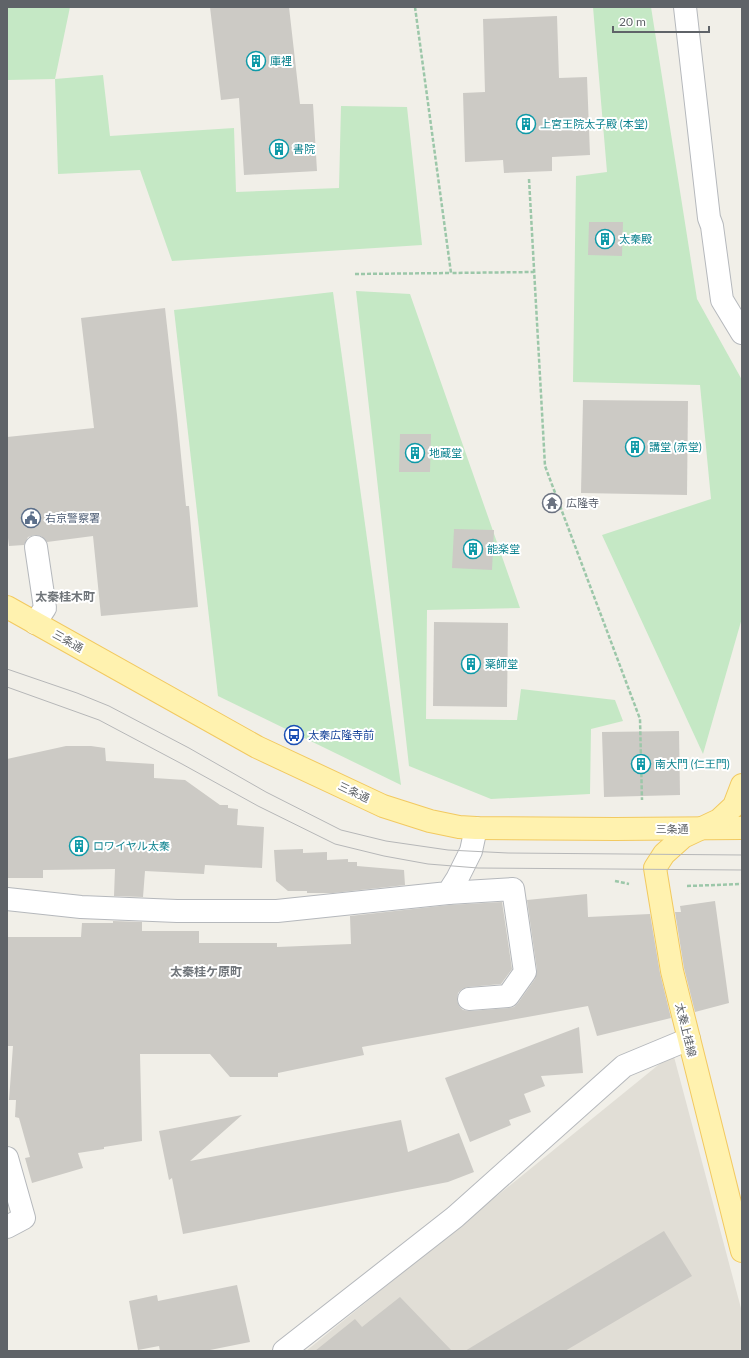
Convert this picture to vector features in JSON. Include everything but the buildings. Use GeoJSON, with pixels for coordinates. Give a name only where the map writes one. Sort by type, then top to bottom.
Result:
{"type":"FeatureCollection","features":[{"type":"Feature","properties":{"kind":"main road","name":"三条通"},"geometry":{"type":"LineString","coordinates":[[7,607],[257,747],[383,806],[430,821],[458,827],[476,828],[742,828]]}},
{"type":"Feature","properties":{"kind":"main road","name":"太秦上桂線"},"geometry":{"type":"LineString","coordinates":[[742,785],[734,806],[719,820],[684,837],[672,846],[654,868],[672,971],[742,1251]]}},
{"type":"Feature","properties":{"kind":"street"},"geometry":{"type":"LineString","coordinates":[[685,7],[709,218],[712,226],[722,300],[742,334]]}},
{"type":"Feature","properties":{"kind":"street"},"geometry":{"type":"LineString","coordinates":[[35,623],[44,608],[36,547]]}},
{"type":"Feature","properties":{"kind":"street"},"geometry":{"type":"LineString","coordinates":[[448,893],[471,851],[476,828]]}},
{"type":"Feature","properties":{"kind":"street"},"geometry":{"type":"LineString","coordinates":[[7,899],[81,907],[177,911],[277,911],[448,893],[513,889],[525,972],[508,996],[470,999]]}},
{"type":"Feature","properties":{"kind":"street"},"geometry":{"type":"LineString","coordinates":[[284,1351],[455,1217],[624,1066],[689,1039]]}},
{"type":"Feature","properties":{"kind":"street"},"geometry":{"type":"LineString","coordinates":[[7,1158],[24,1218],[7,1226]]}},
{"type":"Feature","properties":{"kind":"path"},"geometry":{"type":"LineString","coordinates":[[415,7],[452,273]]}},
{"type":"Feature","properties":{"kind":"path"},"geometry":{"type":"LineString","coordinates":[[529,179],[545,466],[640,719],[642,803]]}},
{"type":"Feature","properties":{"kind":"path"},"geometry":{"type":"LineString","coordinates":[[356,274],[534,272]]}},
{"type":"Feature","properties":{"kind":"path"},"geometry":{"type":"LineString","coordinates":[[615,881],[633,885]]}},
{"type":"Feature","properties":{"kind":"path"},"geometry":{"type":"LineString","coordinates":[[685,886],[742,884]]}},
{"type":"Feature","properties":{"kind":"shaded area"},"geometry":{"type":"Polygon","coordinates":[[[673,1053],[742,1312],[742,1351],[306,1351],[673,1053]]]}},
{"type":"Feature","properties":{"kind":"green space"},"geometry":{"type":"Polygon","coordinates":[[[7,7],[70,7],[55,79],[7,80],[7,7]]]}},
{"type":"Feature","properties":{"kind":"green space"},"geometry":{"type":"Polygon","coordinates":[[[593,7],[651,7],[697,299],[742,380],[742,618],[703,754],[602,535],[711,499],[700,385],[573,382],[576,176],[607,172],[593,7]]]}},
{"type":"Feature","properties":{"kind":"green space"},"geometry":{"type":"Polygon","coordinates":[[[103,75],[110,136],[234,128],[236,192],[339,188],[341,106],[407,107],[422,245],[172,261],[140,170],[58,174],[55,79],[103,75]]]}},
{"type":"Feature","properties":{"kind":"green space"},"geometry":{"type":"Polygon","coordinates":[[[356,291],[410,294],[520,608],[427,610],[426,719],[517,720],[521,689],[615,700],[623,721],[591,729],[590,794],[491,799],[409,766],[356,291]]]}},
{"type":"Feature","properties":{"kind":"green space"},"geometry":{"type":"Polygon","coordinates":[[[333,292],[401,785],[218,696],[174,310],[333,292]]]}},
{"type":"Feature","properties":{"kind":"tram line"},"geometry":{"type":"LineString","coordinates":[[7,669],[77,693],[109,706],[189,748],[266,792],[341,830],[386,841],[448,850],[508,853],[742,855]]}},
{"type":"Feature","properties":{"kind":"tram line"},"geometry":{"type":"LineString","coordinates":[[7,687],[99,720],[258,806],[335,844],[384,856],[428,864],[478,868],[742,870]]}},
{"type":"Feature","properties":{"kind":"place","name":"庫裡"},"geometry":{"type":"Point","coordinates":[256,61]}},
{"type":"Feature","properties":{"kind":"place","name":"上宮王院太子殿 (本堂)"},"geometry":{"type":"Point","coordinates":[526,124]}},
{"type":"Feature","properties":{"kind":"place","name":"書院"},"geometry":{"type":"Point","coordinates":[279,149]}},
{"type":"Feature","properties":{"kind":"place","name":"太秦殿"},"geometry":{"type":"Point","coordinates":[605,239]}},
{"type":"Feature","properties":{"kind":"place","name":"講堂 (赤堂)"},"geometry":{"type":"Point","coordinates":[635,447]}},
{"type":"Feature","properties":{"kind":"place","name":"地蔵堂"},"geometry":{"type":"Point","coordinates":[415,453]}},
{"type":"Feature","properties":{"kind":"place","name":"広隆寺"},"geometry":{"type":"Point","coordinates":[552,503]}},
{"type":"Feature","properties":{"kind":"place","name":"右京警察署"},"geometry":{"type":"Point","coordinates":[31,518]}},
{"type":"Feature","properties":{"kind":"place","name":"能楽堂"},"geometry":{"type":"Point","coordinates":[473,549]}},
{"type":"Feature","properties":{"kind":"place","name":"薬師堂"},"geometry":{"type":"Point","coordinates":[471,664]}},
{"type":"Feature","properties":{"kind":"place","name":"太秦広隆寺前"},"geometry":{"type":"Point","coordinates":[294,735]}},
{"type":"Feature","properties":{"kind":"place","name":"南大門 (仁王門)"},"geometry":{"type":"Point","coordinates":[641,764]}},
{"type":"Feature","properties":{"kind":"place","name":"ロワイヤル太秦"},"geometry":{"type":"Point","coordinates":[79,846]}},
{"type":"Feature","properties":{"kind":"district","name":"太秦桂木町"},"geometry":{"type":"Point","coordinates":[65,597]}},
{"type":"Feature","properties":{"kind":"district","name":"太秦桂ケ原町"},"geometry":{"type":"Point","coordinates":[206,972]}}]}
